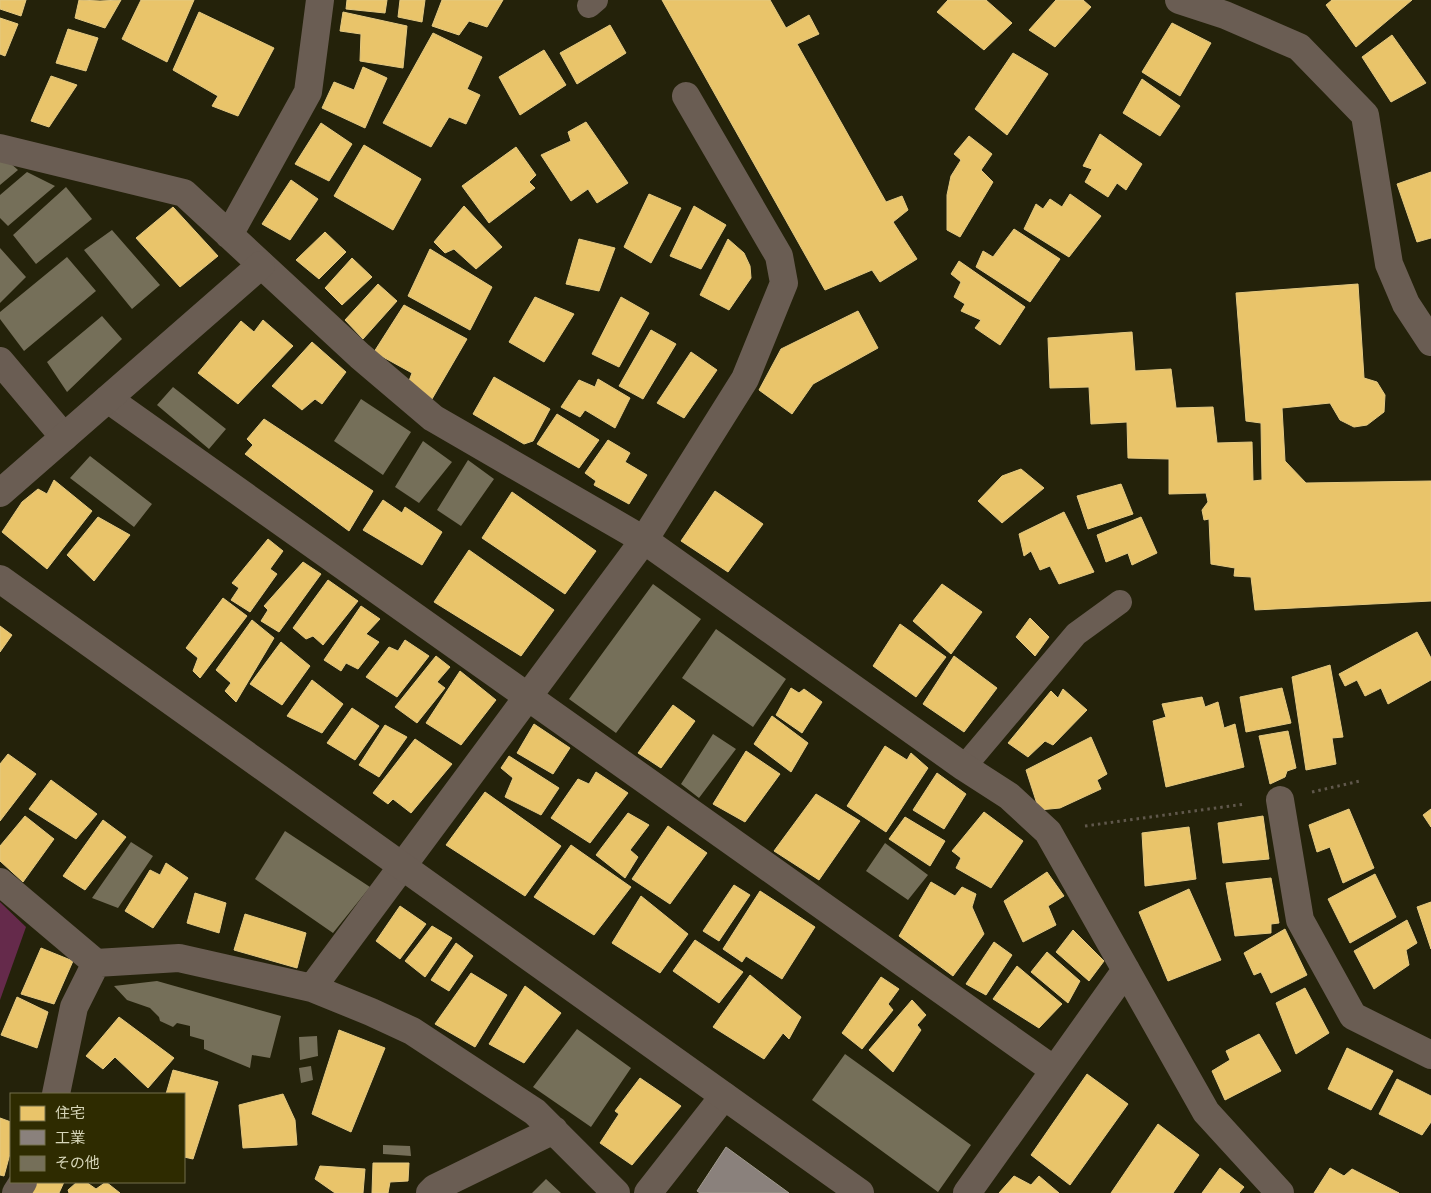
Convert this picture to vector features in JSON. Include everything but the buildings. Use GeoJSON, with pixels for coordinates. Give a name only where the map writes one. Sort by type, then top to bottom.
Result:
{"type":"FeatureCollection","features":[{"type":"Feature","properties":{"kind":"street"},"geometry":{"type":"LineString","coordinates":[[229,235],[308,92],[320,0]]}},
{"type":"Feature","properties":{"kind":"street"},"geometry":{"type":"LineString","coordinates":[[1179,0],[1225,15],[1299,46],[1364,116],[1389,264],[1406,304],[1431,342]]}},
{"type":"Feature","properties":{"kind":"street"},"geometry":{"type":"LineString","coordinates":[[312,988],[644,540],[745,378],[784,284],[779,256],[686,96]]}},
{"type":"Feature","properties":{"kind":"street"},"geometry":{"type":"LineString","coordinates":[[0,148],[184,193],[360,356],[433,418],[644,540],[964,767],[1009,796],[1048,832],[1206,1112],[1280,1193]]}},
{"type":"Feature","properties":{"kind":"street"},"geometry":{"type":"LineString","coordinates":[[0,493],[261,265]]}},
{"type":"Feature","properties":{"kind":"street"},"geometry":{"type":"LineString","coordinates":[[0,361],[64,437]]}},
{"type":"Feature","properties":{"kind":"street"},"geometry":{"type":"LineString","coordinates":[[108,399],[1054,1070]]}},
{"type":"Feature","properties":{"kind":"street"},"geometry":{"type":"LineString","coordinates":[[0,579],[860,1193]]}},
{"type":"Feature","properties":{"kind":"street"},"geometry":{"type":"LineString","coordinates":[[1280,800],[1300,920],[1353,1016],[1431,1055]]}},
{"type":"Feature","properties":{"kind":"street"},"geometry":{"type":"LineString","coordinates":[[0,882],[96,963],[179,958],[312,988],[412,1031],[535,1112],[616,1193]]}},
{"type":"Feature","properties":{"kind":"street"},"geometry":{"type":"LineString","coordinates":[[56,1093],[74,1007],[96,963]]}},
{"type":"Feature","properties":{"kind":"street"},"geometry":{"type":"LineString","coordinates":[[967,1193],[1126,970]]}},
{"type":"Feature","properties":{"kind":"street"},"geometry":{"type":"LineString","coordinates":[[648,1193],[724,1096]]}},
{"type":"Feature","properties":{"kind":"street"},"geometry":{"type":"LineString","coordinates":[[430,1193],[435,1188],[554,1130]]}},
{"type":"Feature","properties":{"kind":"lane"},"geometry":{"type":"LineString","coordinates":[[964,767],[1076,634],[1120,602]]}},
{"type":"Feature","properties":{"kind":"path"},"geometry":{"type":"LineString","coordinates":[[1108,822],[1280,800],[1360,781]]}},
{"type":"Feature","properties":{"kind":"shaded area"},"geometry":{"type":"Polygon","coordinates":[[[0,902],[26,927],[0,1000],[0,902]]]}}]}
